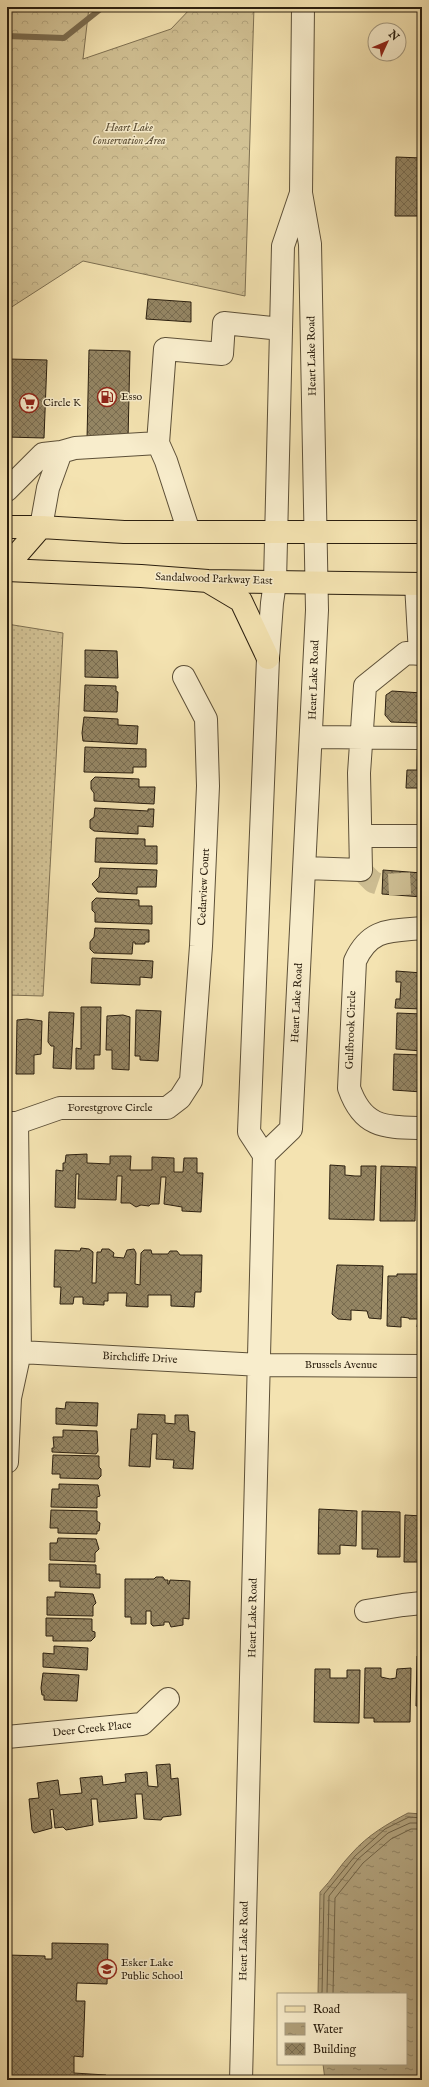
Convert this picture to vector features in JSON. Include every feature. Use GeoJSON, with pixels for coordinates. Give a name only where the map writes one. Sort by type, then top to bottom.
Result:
{"type":"FeatureCollection","features":[{"type":"Feature","properties":{"kind":"main road"},"geometry":{"type":"LineString","coordinates":[[7,527],[41,527],[124,532],[422,532]]}},
{"type":"Feature","properties":{"kind":"main road"},"geometry":{"type":"LineString","coordinates":[[7,566],[41,527]]}},
{"type":"Feature","properties":{"kind":"main road","name":"Sandalwood Parkway East"},"geometry":{"type":"LineString","coordinates":[[7,570],[141,576],[208,581],[419,584]]}},
{"type":"Feature","properties":{"kind":"main road"},"geometry":{"type":"LineString","coordinates":[[208,581],[241,601],[268,658]]}},
{"type":"Feature","properties":{"kind":"street","name":"Heart Lake Road"},"geometry":{"type":"LineString","coordinates":[[264,1155],[291,1129],[312,737],[318,582],[315,532],[310,244],[301,193],[303,7]]}},
{"type":"Feature","properties":{"kind":"street","name":"Heart Lake Road"},"geometry":{"type":"LineString","coordinates":[[241,2080],[260,1365],[264,1155],[249,1132],[268,658],[275,582],[275,531],[283,246],[301,193]]}},
{"type":"Feature","properties":{"kind":"street"},"geometry":{"type":"LineString","coordinates":[[189,532],[166,461],[158,443],[165,349],[222,354],[224,323],[281,328]]}},
{"type":"Feature","properties":{"kind":"street"},"geometry":{"type":"LineString","coordinates":[[7,490],[43,454],[61,452],[75,448],[158,443]]}},
{"type":"Feature","properties":{"kind":"street"},"geometry":{"type":"LineString","coordinates":[[41,527],[48,488],[61,452]]}},
{"type":"Feature","properties":{"kind":"street"},"geometry":{"type":"LineString","coordinates":[[305,868],[361,870],[359,773],[365,686],[406,653],[421,654],[419,584]]}},
{"type":"Feature","properties":{"kind":"street","name":"Cedarview Court"},"geometry":{"type":"LineString","coordinates":[[180,1098],[191,1081],[201,946],[208,786],[206,719],[184,677]]}},
{"type":"Feature","properties":{"kind":"street"},"geometry":{"type":"LineString","coordinates":[[312,737],[418,738]]}},
{"type":"Feature","properties":{"kind":"street"},"geometry":{"type":"LineString","coordinates":[[361,836],[422,836]]}},
{"type":"Feature","properties":{"kind":"street","name":"Gulfbrook Circle"},"geometry":{"type":"LineString","coordinates":[[422,928],[381,933],[369,939],[360,949],[355,961],[349,1088],[354,1102],[371,1121],[385,1126],[422,1128]]}},
{"type":"Feature","properties":{"kind":"street","name":"Forestgrove Circle"},"geometry":{"type":"LineString","coordinates":[[7,1462],[10,1398],[20,1352],[12,1123],[60,1108],[167,1108],[180,1098]]}},
{"type":"Feature","properties":{"kind":"street","name":"Birchcliffe Drive"},"geometry":{"type":"LineString","coordinates":[[20,1352],[260,1365]]}},
{"type":"Feature","properties":{"kind":"street","name":"Brussels Avenue"},"geometry":{"type":"LineString","coordinates":[[260,1365],[422,1366]]}},
{"type":"Feature","properties":{"kind":"street"},"geometry":{"type":"LineString","coordinates":[[366,1611],[403,1604],[422,1604]]}},
{"type":"Feature","properties":{"kind":"street","name":"Deer Creek Place"},"geometry":{"type":"LineString","coordinates":[[7,1737],[142,1724],[168,1699]]}},
{"type":"Feature","properties":{"kind":"green space","name":"Heart Lake Conservation Area"},"geometry":{"type":"Polygon","coordinates":[[[7,7],[89,7],[83,59],[171,29],[192,7],[254,7],[245,296],[83,261],[7,310],[7,7]]]}},
{"type":"Feature","properties":{"kind":"green space"},"geometry":{"type":"Polygon","coordinates":[[[7,624],[63,633],[43,996],[7,995],[7,624]]]}},
{"type":"Feature","properties":{"kind":"water"},"geometry":{"type":"Polygon","coordinates":[[[408,1813],[422,1814],[422,2080],[325,2080],[323,2065],[407,2065],[407,1993],[318,1993],[320,1892],[358,1847],[371,1835],[408,1813]]]}},
{"type":"Feature","properties":{"kind":"building"},"geometry":{"type":"Polygon","coordinates":[[[396,157],[422,158],[422,216],[395,216],[396,157]]]}},
{"type":"Feature","properties":{"kind":"building"},"geometry":{"type":"Polygon","coordinates":[[[148,299],[191,302],[191,322],[146,319],[148,299]]]}},
{"type":"Feature","properties":{"kind":"building"},"geometry":{"type":"Polygon","coordinates":[[[89,350],[130,351],[128,440],[87,439],[89,350]]]}},
{"type":"Feature","properties":{"kind":"building"},"geometry":{"type":"Polygon","coordinates":[[[9,359],[47,360],[44,438],[7,437],[9,359]]]}},
{"type":"Feature","properties":{"kind":"building"},"geometry":{"type":"Polygon","coordinates":[[[85,650],[117,651],[118,678],[85,677],[85,650]]]}},
{"type":"Feature","properties":{"kind":"building"},"geometry":{"type":"Polygon","coordinates":[[[85,685],[116,686],[116,691],[118,692],[117,712],[84,711],[85,685]]]}},
{"type":"Feature","properties":{"kind":"building"},"geometry":{"type":"Polygon","coordinates":[[[392,691],[422,693],[422,788],[406,788],[407,770],[417,770],[418,723],[391,722],[385,715],[386,695],[392,691]]]}},
{"type":"Feature","properties":{"kind":"building"},"geometry":{"type":"Polygon","coordinates":[[[84,717],[118,719],[118,725],[138,726],[137,744],[83,741],[82,733],[84,717]]]}},
{"type":"Feature","properties":{"kind":"building"},"geometry":{"type":"Polygon","coordinates":[[[85,747],[146,749],[146,767],[133,767],[133,773],[84,772],[85,747]]]}},
{"type":"Feature","properties":{"kind":"building"},"geometry":{"type":"Polygon","coordinates":[[[95,777],[139,779],[139,787],[155,787],[154,804],[94,801],[91,781],[95,777]]]}},
{"type":"Feature","properties":{"kind":"building"},"geometry":{"type":"Polygon","coordinates":[[[95,808],[148,811],[148,809],[154,809],[153,827],[138,826],[138,834],[94,831],[90,828],[90,820],[94,817],[95,808]]]}},
{"type":"Feature","properties":{"kind":"building"},"geometry":{"type":"Polygon","coordinates":[[[96,838],[145,839],[145,846],[157,846],[157,864],[95,862],[96,838]]]}},
{"type":"Feature","properties":{"kind":"building"},"geometry":{"type":"Polygon","coordinates":[[[100,868],[157,870],[156,887],[137,887],[137,894],[98,892],[92,884],[99,877],[100,868]]]}},
{"type":"Feature","properties":{"kind":"building"},"geometry":{"type":"Polygon","coordinates":[[[383,870],[422,873],[422,897],[382,894],[383,870]]]}},
{"type":"Feature","properties":{"kind":"building"},"geometry":{"type":"Polygon","coordinates":[[[96,898],[139,900],[139,906],[152,906],[152,924],[95,922],[95,913],[92,910],[92,902],[96,898]]]}},
{"type":"Feature","properties":{"kind":"building"},"geometry":{"type":"Polygon","coordinates":[[[95,928],[149,930],[149,942],[145,942],[145,944],[135,944],[135,942],[133,942],[132,954],[94,953],[90,949],[90,942],[94,937],[95,928]]]}},
{"type":"Feature","properties":{"kind":"building"},"geometry":{"type":"Polygon","coordinates":[[[92,958],[153,961],[152,978],[140,977],[140,985],[91,983],[92,958]]]}},
{"type":"Feature","properties":{"kind":"building"},"geometry":{"type":"Polygon","coordinates":[[[396,971],[422,973],[422,1009],[395,1008],[396,999],[400,999],[401,982],[396,982],[396,971]]]}},
{"type":"Feature","properties":{"kind":"building"},"geometry":{"type":"Polygon","coordinates":[[[81,1007],[101,1007],[100,1055],[94,1055],[94,1069],[76,1069],[76,1048],[81,1049],[81,1007]]]}},
{"type":"Feature","properties":{"kind":"building"},"geometry":{"type":"Polygon","coordinates":[[[136,1010],[161,1011],[158,1061],[140,1060],[140,1056],[135,1056],[136,1010]]]}},
{"type":"Feature","properties":{"kind":"building"},"geometry":{"type":"Polygon","coordinates":[[[49,1012],[74,1013],[71,1069],[53,1068],[54,1046],[51,1046],[48,1042],[49,1012]]]}},
{"type":"Feature","properties":{"kind":"building"},"geometry":{"type":"Polygon","coordinates":[[[397,1013],[422,1014],[422,1051],[396,1049],[397,1013]]]}},
{"type":"Feature","properties":{"kind":"building"},"geometry":{"type":"Polygon","coordinates":[[[7,1015],[9,1015],[7,1058],[7,1015]]]}},
{"type":"Feature","properties":{"kind":"building"},"geometry":{"type":"Polygon","coordinates":[[[123,1015],[130,1017],[129,1070],[112,1069],[112,1050],[106,1050],[107,1016],[123,1015]]]}},
{"type":"Feature","properties":{"kind":"building"},"geometry":{"type":"Polygon","coordinates":[[[27,1019],[42,1021],[41,1054],[34,1055],[34,1074],[16,1074],[17,1020],[27,1019]]]}},
{"type":"Feature","properties":{"kind":"building"},"geometry":{"type":"Polygon","coordinates":[[[394,1054],[422,1055],[422,1092],[393,1090],[394,1054]]]}},
{"type":"Feature","properties":{"kind":"building"},"geometry":{"type":"Polygon","coordinates":[[[87,1154],[87,1163],[110,1164],[110,1156],[131,1156],[130,1170],[152,1170],[152,1157],[174,1158],[174,1172],[183,1172],[184,1158],[197,1158],[197,1173],[203,1173],[201,1212],[182,1211],[182,1207],[164,1204],[166,1177],[161,1177],[159,1204],[151,1204],[149,1206],[141,1205],[136,1207],[130,1203],[121,1203],[122,1176],[117,1176],[116,1200],[78,1199],[79,1174],[76,1174],[75,1208],[55,1207],[56,1170],[63,1171],[63,1163],[65,1163],[66,1155],[87,1154]]]}},
{"type":"Feature","properties":{"kind":"building"},"geometry":{"type":"Polygon","coordinates":[[[330,1165],[345,1166],[345,1175],[355,1176],[361,1176],[361,1166],[376,1166],[374,1220],[329,1219],[330,1165]]]}},
{"type":"Feature","properties":{"kind":"building"},"geometry":{"type":"Polygon","coordinates":[[[381,1166],[416,1167],[415,1221],[380,1221],[381,1166]]]}},
{"type":"Feature","properties":{"kind":"building"},"geometry":{"type":"Polygon","coordinates":[[[422,1169],[422,1222],[421,1222],[422,1169]]]}},
{"type":"Feature","properties":{"kind":"building"},"geometry":{"type":"Polygon","coordinates":[[[81,1248],[89,1249],[93,1252],[92,1283],[96,1283],[97,1252],[101,1252],[102,1249],[109,1249],[114,1253],[113,1257],[124,1258],[127,1250],[134,1249],[136,1253],[135,1284],[140,1285],[141,1253],[144,1250],[151,1250],[152,1254],[168,1254],[170,1251],[177,1251],[180,1255],[202,1255],[201,1292],[195,1292],[194,1307],[171,1306],[171,1295],[148,1295],[148,1307],[126,1306],[127,1293],[108,1293],[108,1301],[104,1301],[104,1305],[83,1304],[83,1297],[74,1297],[73,1304],[60,1304],[61,1287],[54,1287],[55,1250],[80,1251],[81,1248]]]}},
{"type":"Feature","properties":{"kind":"building"},"geometry":{"type":"Polygon","coordinates":[[[337,1265],[383,1266],[381,1319],[369,1318],[367,1311],[351,1310],[351,1320],[338,1319],[332,1314],[337,1265]]]}},
{"type":"Feature","properties":{"kind":"building"},"geometry":{"type":"Polygon","coordinates":[[[397,1274],[422,1274],[422,1327],[417,1327],[418,1319],[401,1317],[401,1327],[387,1326],[388,1276],[397,1276],[397,1274]]]}},
{"type":"Feature","properties":{"kind":"building"},"geometry":{"type":"Polygon","coordinates":[[[66,1402],[98,1403],[97,1426],[56,1424],[56,1408],[65,1409],[66,1402]]]}},
{"type":"Feature","properties":{"kind":"building"},"geometry":{"type":"Polygon","coordinates":[[[138,1414],[165,1415],[165,1423],[175,1424],[175,1415],[188,1415],[189,1431],[195,1432],[193,1469],[173,1468],[174,1460],[156,1459],[157,1434],[152,1434],[150,1467],[129,1466],[131,1429],[137,1429],[138,1414]]]}},
{"type":"Feature","properties":{"kind":"building"},"geometry":{"type":"Polygon","coordinates":[[[63,1430],[97,1431],[98,1451],[96,1454],[52,1452],[52,1448],[54,1448],[53,1437],[63,1437],[63,1430]]]}},
{"type":"Feature","properties":{"kind":"building"},"geometry":{"type":"Polygon","coordinates":[[[53,1455],[99,1456],[101,1476],[98,1479],[60,1478],[60,1474],[52,1474],[53,1455]]]}},
{"type":"Feature","properties":{"kind":"building"},"geometry":{"type":"Polygon","coordinates":[[[59,1484],[98,1485],[100,1496],[97,1497],[97,1508],[51,1507],[52,1489],[59,1489],[59,1484]]]}},
{"type":"Feature","properties":{"kind":"building"},"geometry":{"type":"Polygon","coordinates":[[[319,1509],[357,1511],[356,1546],[340,1545],[340,1554],[318,1554],[319,1509]]]}},
{"type":"Feature","properties":{"kind":"building"},"geometry":{"type":"Polygon","coordinates":[[[51,1510],[97,1511],[97,1521],[100,1523],[99,1531],[97,1531],[97,1534],[58,1533],[58,1528],[50,1528],[51,1510]]]}},
{"type":"Feature","properties":{"kind":"building"},"geometry":{"type":"Polygon","coordinates":[[[362,1511],[400,1512],[400,1557],[377,1557],[378,1549],[362,1549],[362,1511]]]}},
{"type":"Feature","properties":{"kind":"building"},"geometry":{"type":"Polygon","coordinates":[[[405,1515],[422,1516],[422,1567],[420,1567],[420,1562],[404,1562],[405,1515]]]}},
{"type":"Feature","properties":{"kind":"building"},"geometry":{"type":"Polygon","coordinates":[[[58,1538],[96,1539],[99,1549],[95,1553],[95,1562],[50,1560],[50,1543],[57,1543],[58,1538]]]}},
{"type":"Feature","properties":{"kind":"building"},"geometry":{"type":"Polygon","coordinates":[[[49,1564],[96,1565],[96,1574],[100,1574],[100,1588],[60,1587],[60,1581],[49,1581],[49,1564]]]}},
{"type":"Feature","properties":{"kind":"building"},"geometry":{"type":"Polygon","coordinates":[[[156,1577],[163,1577],[165,1580],[168,1580],[168,1584],[170,1580],[190,1581],[189,1619],[183,1618],[183,1625],[171,1627],[169,1622],[164,1622],[164,1625],[153,1626],[151,1624],[151,1611],[146,1611],[146,1624],[131,1624],[131,1617],[125,1617],[125,1579],[154,1579],[156,1577]]]}},
{"type":"Feature","properties":{"kind":"building"},"geometry":{"type":"Polygon","coordinates":[[[55,1592],[93,1594],[96,1603],[93,1606],[93,1616],[47,1615],[47,1597],[55,1597],[55,1592]]]}},
{"type":"Feature","properties":{"kind":"building"},"geometry":{"type":"Polygon","coordinates":[[[46,1618],[92,1619],[92,1631],[95,1632],[95,1637],[91,1641],[53,1641],[53,1636],[46,1636],[46,1618]]]}},
{"type":"Feature","properties":{"kind":"building"},"geometry":{"type":"Polygon","coordinates":[[[54,1646],[88,1648],[87,1670],[43,1667],[43,1653],[54,1654],[54,1646]]]}},
{"type":"Feature","properties":{"kind":"building"},"geometry":{"type":"Polygon","coordinates":[[[417,1656],[422,1656],[422,1706],[416,1706],[417,1656]]]}},
{"type":"Feature","properties":{"kind":"building"},"geometry":{"type":"Polygon","coordinates":[[[365,1668],[381,1668],[381,1677],[390,1679],[396,1678],[397,1669],[411,1668],[410,1722],[374,1722],[374,1718],[364,1718],[365,1668]]]}},
{"type":"Feature","properties":{"kind":"building"},"geometry":{"type":"Polygon","coordinates":[[[315,1669],[330,1669],[330,1678],[347,1678],[347,1670],[360,1670],[359,1723],[314,1722],[315,1669]]]}},
{"type":"Feature","properties":{"kind":"building"},"geometry":{"type":"Polygon","coordinates":[[[43,1673],[79,1675],[77,1701],[44,1700],[44,1695],[42,1695],[41,1688],[43,1673]]]}},
{"type":"Feature","properties":{"kind":"building"},"geometry":{"type":"Polygon","coordinates":[[[170,1764],[171,1779],[178,1778],[181,1815],[163,1817],[161,1820],[144,1819],[142,1794],[135,1794],[137,1818],[99,1822],[97,1799],[91,1799],[93,1825],[66,1830],[63,1827],[55,1828],[53,1809],[50,1810],[52,1828],[34,1833],[32,1830],[29,1799],[39,1798],[37,1783],[58,1780],[60,1795],[82,1793],[80,1778],[102,1776],[103,1785],[126,1782],[125,1774],[147,1772],[148,1786],[158,1787],[156,1765],[170,1764]]]}},
{"type":"Feature","properties":{"kind":"building"},"geometry":{"type":"Polygon","coordinates":[[[52,1943],[108,1944],[107,1984],[77,1983],[76,2001],[85,2001],[83,2057],[74,2056],[74,2073],[106,2075],[105,2080],[7,2080],[7,1955],[45,1956],[45,1959],[52,1959],[52,1943]]]}},
{"type":"Feature","properties":{"kind":"waterway"},"geometry":{"type":"LineString","coordinates":[[7,36],[64,38],[103,7]]}},
{"type":"Feature","properties":{"kind":"tunnel"},"geometry":{"type":"LineString","coordinates":[[361,870],[373,882],[382,885],[422,883]]}},
{"type":"Feature","properties":{"kind":"place","name":"Esso"},"geometry":{"type":"Point","coordinates":[107,397]}},
{"type":"Feature","properties":{"kind":"place","name":"Circle K"},"geometry":{"type":"Point","coordinates":[29,403]}},
{"type":"Feature","properties":{"kind":"place","name":"Esker Lake Public School"},"geometry":{"type":"Point","coordinates":[107,1969]}}]}
